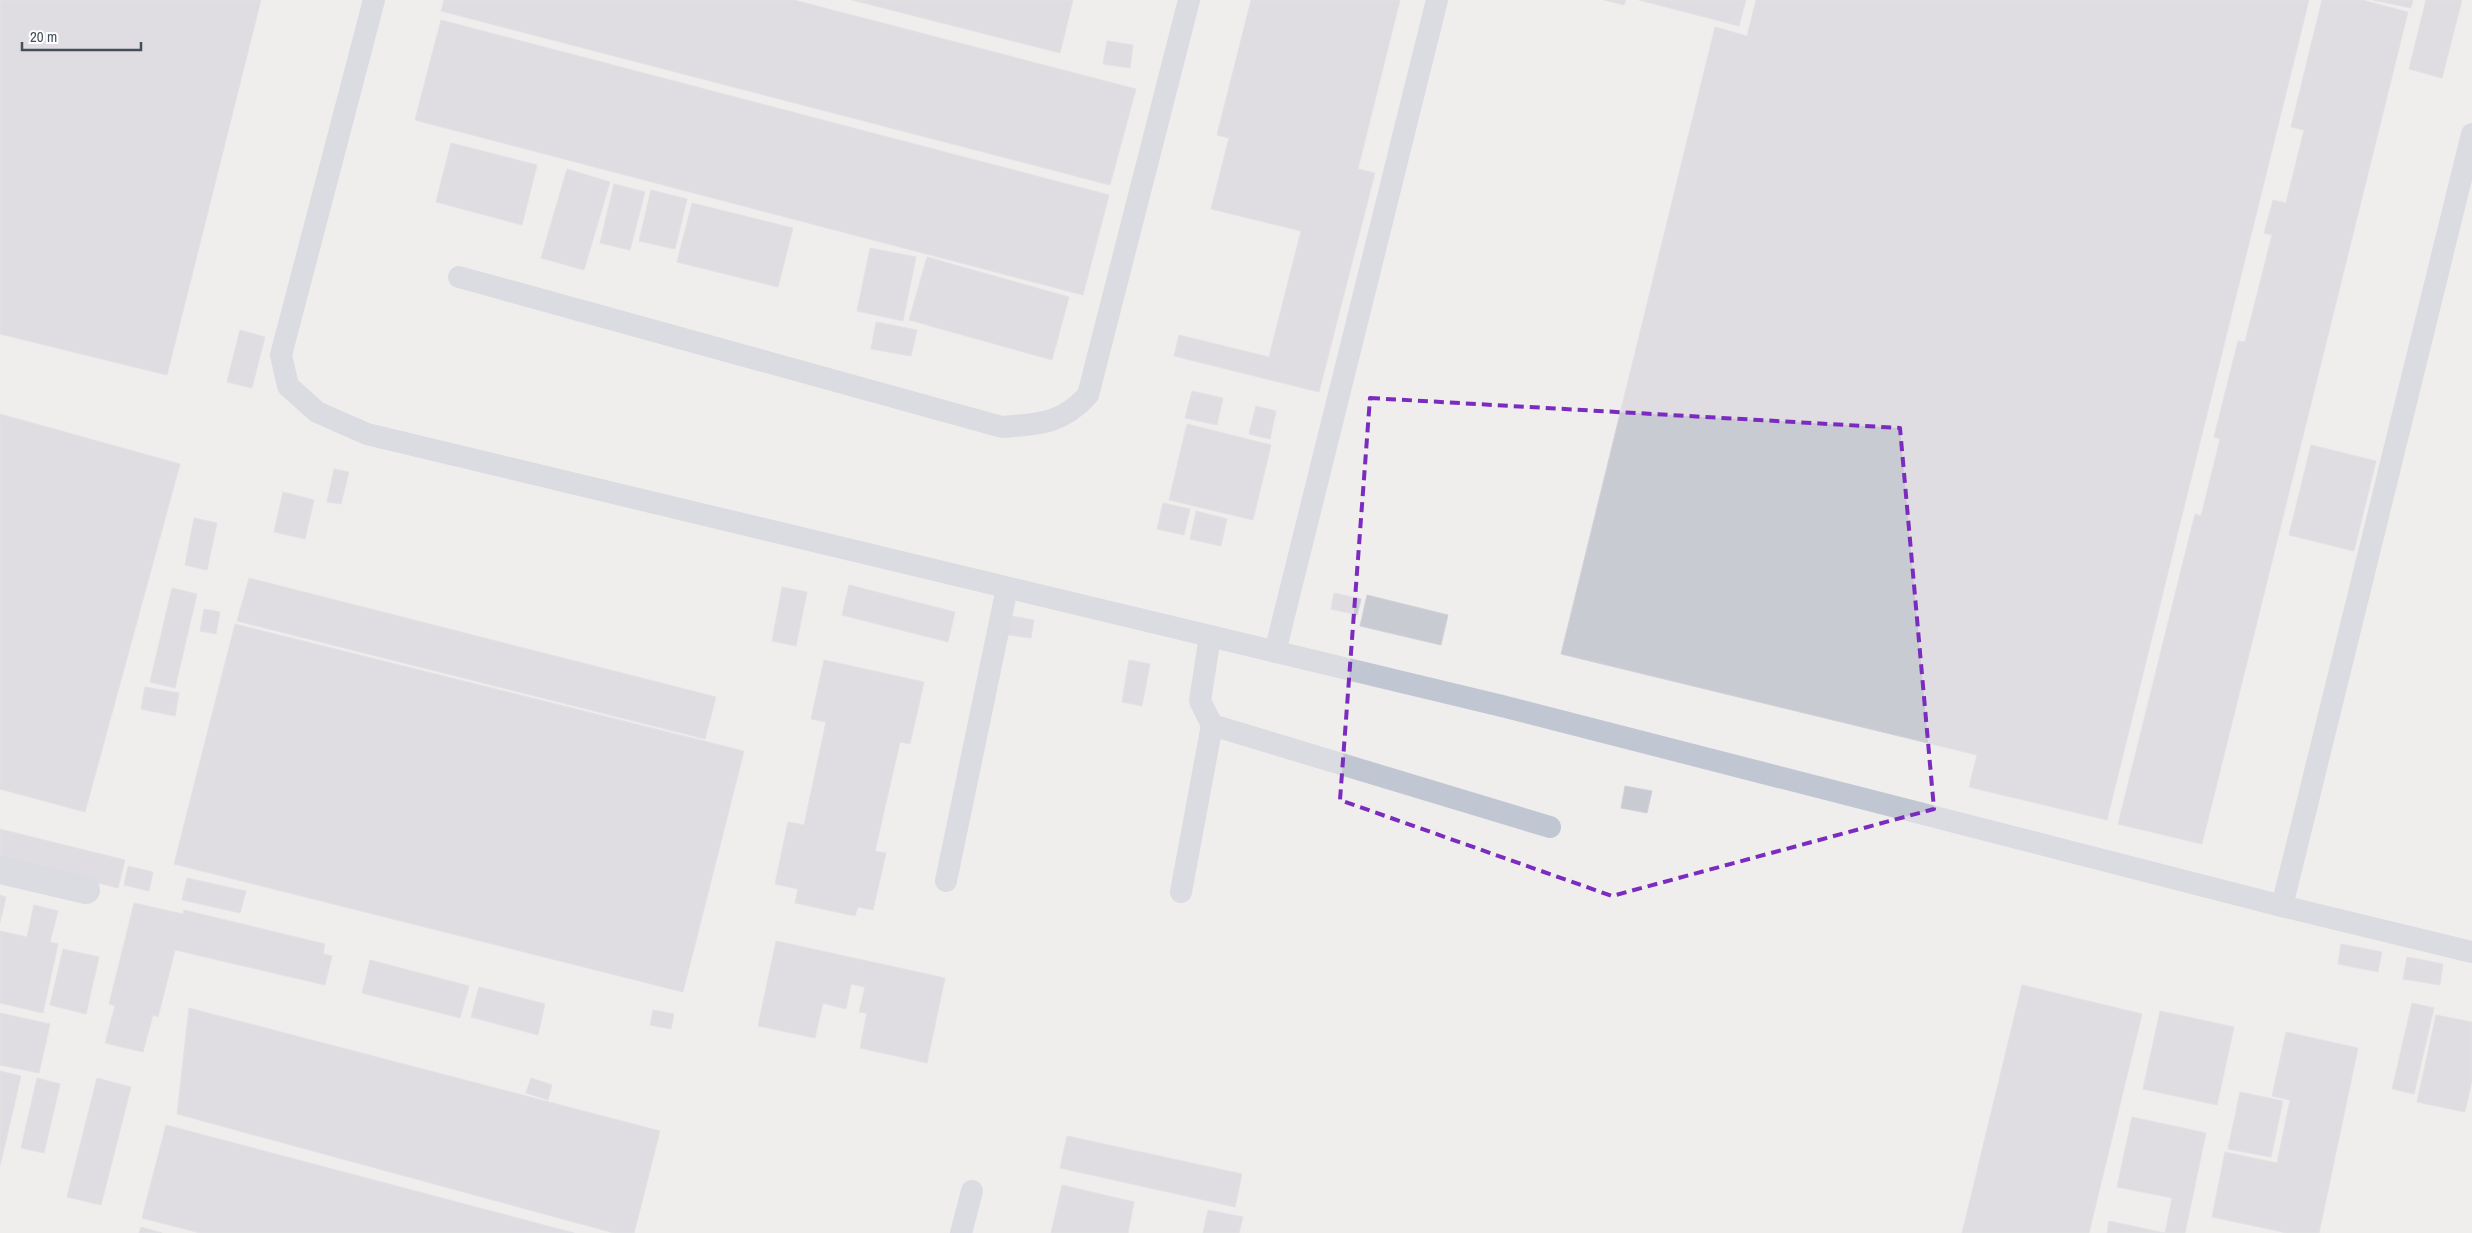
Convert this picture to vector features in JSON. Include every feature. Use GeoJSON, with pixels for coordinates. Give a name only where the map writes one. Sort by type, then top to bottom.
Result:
{"type":"FeatureCollection","features":[{"type":"Feature","properties":{"kind":"street"},"geometry":{"type":"LineString","coordinates":[[0,870],[86,890]]}},
{"type":"Feature","properties":{"kind":"lane"},"geometry":{"type":"LineString","coordinates":[[374,0],[281,355],[288,386],[316,412],[367,434],[1502,706],[2282,906],[2472,952]]}},
{"type":"Feature","properties":{"kind":"lane"},"geometry":{"type":"LineString","coordinates":[[459,277],[1002,427],[1034,425],[1060,419],[1076,409],[1088,395],[1189,0]]}},
{"type":"Feature","properties":{"kind":"lane"},"geometry":{"type":"LineString","coordinates":[[1275,652],[1437,0]]}},
{"type":"Feature","properties":{"kind":"lane"},"geometry":{"type":"LineString","coordinates":[[2282,906],[2472,134]]}},
{"type":"Feature","properties":{"kind":"lane"},"geometry":{"type":"LineString","coordinates":[[946,881],[1007,588]]}},
{"type":"Feature","properties":{"kind":"lane"},"geometry":{"type":"LineString","coordinates":[[1181,892],[1212,725],[1200,701],[1210,636]]}},
{"type":"Feature","properties":{"kind":"lane"},"geometry":{"type":"LineString","coordinates":[[1212,725],[1550,826]]}},
{"type":"Feature","properties":{"kind":"lane"},"geometry":{"type":"LineString","coordinates":[[961,1233],[972,1191]]}},
{"type":"Feature","properties":{"kind":"highlighted area"},"geometry":{"type":"Polygon","coordinates":[[[1370,398],[1900,428],[1934,809],[1612,896],[1340,800],[1370,398]]]}},
{"type":"Feature","properties":{"kind":"building"},"geometry":{"type":"Polygon","coordinates":[[[0,0],[261,0],[167,375],[0,334],[0,0]]]}},
{"type":"Feature","properties":{"kind":"building"},"geometry":{"type":"Polygon","coordinates":[[[444,0],[794,0],[1136,89],[1110,185],[441,11],[444,0]]]}},
{"type":"Feature","properties":{"kind":"building"},"geometry":{"type":"Polygon","coordinates":[[[852,0],[1073,0],[1060,53],[852,0]]]}},
{"type":"Feature","properties":{"kind":"building"},"geometry":{"type":"Polygon","coordinates":[[[1251,0],[1400,0],[1358,169],[1375,173],[1319,392],[1174,356],[1179,335],[1269,357],[1301,231],[1211,209],[1229,138],[1217,135],[1251,0]]]}},
{"type":"Feature","properties":{"kind":"building"},"geometry":{"type":"Polygon","coordinates":[[[1604,0],[1626,0],[1624,5],[1604,0]]]}},
{"type":"Feature","properties":{"kind":"building"},"geometry":{"type":"Polygon","coordinates":[[[1639,0],[1746,0],[1739,26],[1639,0]]]}},
{"type":"Feature","properties":{"kind":"building"},"geometry":{"type":"Polygon","coordinates":[[[1756,0],[2309,0],[2107,820],[1969,787],[1977,755],[1561,654],[1715,27],[1747,36],[1756,0]]]}},
{"type":"Feature","properties":{"kind":"building"},"geometry":{"type":"Polygon","coordinates":[[[2322,0],[2362,0],[2408,12],[2202,844],[2118,824],[2195,514],[2201,516],[2220,439],[2214,437],[2238,341],[2245,342],[2272,235],[2264,233],[2273,200],[2286,203],[2304,130],[2291,127],[2322,0]]]}},
{"type":"Feature","properties":{"kind":"building"},"geometry":{"type":"Polygon","coordinates":[[[2373,0],[2413,0],[2411,8],[2373,0]]]}},
{"type":"Feature","properties":{"kind":"building"},"geometry":{"type":"Polygon","coordinates":[[[2426,0],[2462,0],[2442,78],[2409,69],[2426,0]]]}},
{"type":"Feature","properties":{"kind":"building"},"geometry":{"type":"Polygon","coordinates":[[[441,20],[1109,195],[1083,295],[415,120],[441,20]]]}},
{"type":"Feature","properties":{"kind":"building"},"geometry":{"type":"Polygon","coordinates":[[[1107,41],[1133,45],[1130,68],[1103,64],[1107,41]]]}},
{"type":"Feature","properties":{"kind":"building"},"geometry":{"type":"Polygon","coordinates":[[[451,143],[537,165],[522,225],[436,202],[451,143]]]}},
{"type":"Feature","properties":{"kind":"building"},"geometry":{"type":"Polygon","coordinates":[[[567,169],[610,182],[584,270],[541,258],[567,169]]]}},
{"type":"Feature","properties":{"kind":"building"},"geometry":{"type":"Polygon","coordinates":[[[614,184],[645,192],[630,250],[600,243],[614,184]]]}},
{"type":"Feature","properties":{"kind":"building"},"geometry":{"type":"Polygon","coordinates":[[[651,190],[687,199],[675,249],[639,241],[651,190]]]}},
{"type":"Feature","properties":{"kind":"building"},"geometry":{"type":"Polygon","coordinates":[[[692,203],[793,228],[778,287],[677,262],[692,203]]]}},
{"type":"Feature","properties":{"kind":"building"},"geometry":{"type":"Polygon","coordinates":[[[870,248],[916,257],[903,321],[857,311],[870,248]]]}},
{"type":"Feature","properties":{"kind":"building"},"geometry":{"type":"Polygon","coordinates":[[[927,257],[1069,297],[1052,360],[909,320],[927,257]]]}},
{"type":"Feature","properties":{"kind":"building"},"geometry":{"type":"Polygon","coordinates":[[[876,322],[917,330],[911,356],[871,349],[876,322]]]}},
{"type":"Feature","properties":{"kind":"building"},"geometry":{"type":"Polygon","coordinates":[[[240,330],[265,337],[252,388],[227,382],[240,330]]]}},
{"type":"Feature","properties":{"kind":"building"},"geometry":{"type":"Polygon","coordinates":[[[1192,391],[1223,398],[1217,425],[1185,418],[1192,391]]]}},
{"type":"Feature","properties":{"kind":"building"},"geometry":{"type":"Polygon","coordinates":[[[1256,406],[1276,411],[1270,439],[1249,434],[1256,406]]]}},
{"type":"Feature","properties":{"kind":"building"},"geometry":{"type":"Polygon","coordinates":[[[0,414],[180,464],[85,812],[0,789],[0,414]]]}},
{"type":"Feature","properties":{"kind":"building"},"geometry":{"type":"Polygon","coordinates":[[[1187,424],[1271,445],[1253,520],[1169,500],[1187,424]]]}},
{"type":"Feature","properties":{"kind":"building"},"geometry":{"type":"Polygon","coordinates":[[[2311,445],[2376,461],[2354,551],[2289,535],[2311,445]]]}},
{"type":"Feature","properties":{"kind":"building"},"geometry":{"type":"Polygon","coordinates":[[[334,469],[349,472],[341,504],[327,502],[334,469]]]}},
{"type":"Feature","properties":{"kind":"building"},"geometry":{"type":"Polygon","coordinates":[[[283,492],[314,500],[305,539],[274,532],[283,492]]]}},
{"type":"Feature","properties":{"kind":"building"},"geometry":{"type":"Polygon","coordinates":[[[1163,503],[1190,509],[1184,535],[1157,529],[1163,503]]]}},
{"type":"Feature","properties":{"kind":"building"},"geometry":{"type":"Polygon","coordinates":[[[1196,511],[1227,519],[1221,546],[1190,539],[1196,511]]]}},
{"type":"Feature","properties":{"kind":"building"},"geometry":{"type":"Polygon","coordinates":[[[194,518],[217,523],[207,570],[185,565],[194,518]]]}},
{"type":"Feature","properties":{"kind":"building"},"geometry":{"type":"Polygon","coordinates":[[[249,578],[716,697],[705,739],[237,621],[249,578]]]}},
{"type":"Feature","properties":{"kind":"building"},"geometry":{"type":"Polygon","coordinates":[[[849,585],[955,612],[948,642],[842,615],[849,585]]]}},
{"type":"Feature","properties":{"kind":"building"},"geometry":{"type":"Polygon","coordinates":[[[782,587],[807,592],[796,646],[772,641],[782,587]]]}},
{"type":"Feature","properties":{"kind":"building"},"geometry":{"type":"Polygon","coordinates":[[[172,588],[197,594],[175,688],[150,682],[172,588]]]}},
{"type":"Feature","properties":{"kind":"building"},"geometry":{"type":"Polygon","coordinates":[[[1334,593],[1361,599],[1357,615],[1331,609],[1334,593]]]}},
{"type":"Feature","properties":{"kind":"building"},"geometry":{"type":"Polygon","coordinates":[[[1367,595],[1448,615],[1441,645],[1360,626],[1367,595]]]}},
{"type":"Feature","properties":{"kind":"building"},"geometry":{"type":"Polygon","coordinates":[[[204,609],[220,612],[216,634],[200,631],[204,609]]]}},
{"type":"Feature","properties":{"kind":"building"},"geometry":{"type":"Polygon","coordinates":[[[1011,616],[1034,620],[1031,638],[1008,635],[1011,616]]]}},
{"type":"Feature","properties":{"kind":"building"},"geometry":{"type":"Polygon","coordinates":[[[235,624],[744,751],[683,992],[174,864],[235,624]]]}},
{"type":"Feature","properties":{"kind":"building"},"geometry":{"type":"Polygon","coordinates":[[[824,660],[924,682],[910,744],[900,742],[875,851],[886,853],[873,910],[858,907],[855,916],[795,903],[798,889],[775,884],[788,822],[804,825],[826,722],[811,719],[824,660]]]}},
{"type":"Feature","properties":{"kind":"building"},"geometry":{"type":"Polygon","coordinates":[[[1129,660],[1150,664],[1142,706],[1122,702],[1129,660]]]}},
{"type":"Feature","properties":{"kind":"building"},"geometry":{"type":"Polygon","coordinates":[[[145,687],[179,693],[175,716],[141,709],[145,687]]]}},
{"type":"Feature","properties":{"kind":"building"},"geometry":{"type":"Polygon","coordinates":[[[1625,786],[1652,791],[1647,813],[1621,808],[1625,786]]]}},
{"type":"Feature","properties":{"kind":"building"},"geometry":{"type":"Polygon","coordinates":[[[0,829],[125,860],[118,888],[0,858],[0,829]]]}},
{"type":"Feature","properties":{"kind":"building"},"geometry":{"type":"Polygon","coordinates":[[[128,866],[153,872],[149,891],[124,885],[128,866]]]}},
{"type":"Feature","properties":{"kind":"building"},"geometry":{"type":"Polygon","coordinates":[[[187,878],[246,891],[240,913],[182,900],[187,878]]]}},
{"type":"Feature","properties":{"kind":"building"},"geometry":{"type":"Polygon","coordinates":[[[0,895],[6,897],[0,923],[0,895]]]}},
{"type":"Feature","properties":{"kind":"building"},"geometry":{"type":"Polygon","coordinates":[[[134,903],[183,914],[184,910],[325,944],[323,954],[332,956],[325,985],[175,950],[158,1017],[153,1015],[143,1052],[105,1043],[115,1006],[109,1004],[134,903]]]}},
{"type":"Feature","properties":{"kind":"building"},"geometry":{"type":"Polygon","coordinates":[[[34,905],[58,911],[50,942],[58,944],[43,1013],[0,1003],[0,931],[27,937],[34,905]]]}},
{"type":"Feature","properties":{"kind":"building"},"geometry":{"type":"Polygon","coordinates":[[[776,941],[945,978],[927,1063],[860,1048],[867,1013],[859,1012],[865,987],[851,984],[846,1009],[823,1003],[815,1038],[758,1026],[776,941]]]}},
{"type":"Feature","properties":{"kind":"building"},"geometry":{"type":"Polygon","coordinates":[[[2341,944],[2382,952],[2378,972],[2338,964],[2341,944]]]}},
{"type":"Feature","properties":{"kind":"building"},"geometry":{"type":"Polygon","coordinates":[[[63,949],[99,957],[86,1014],[50,1005],[63,949]]]}},
{"type":"Feature","properties":{"kind":"building"},"geometry":{"type":"Polygon","coordinates":[[[2407,957],[2443,964],[2440,985],[2403,979],[2407,957]]]}},
{"type":"Feature","properties":{"kind":"building"},"geometry":{"type":"Polygon","coordinates":[[[370,960],[469,986],[460,1018],[362,993],[370,960]]]}},
{"type":"Feature","properties":{"kind":"building"},"geometry":{"type":"Polygon","coordinates":[[[2022,985],[2142,1014],[2089,1233],[1962,1233],[2022,985]]]}},
{"type":"Feature","properties":{"kind":"building"},"geometry":{"type":"Polygon","coordinates":[[[479,987],[545,1004],[538,1035],[471,1017],[479,987]]]}},
{"type":"Feature","properties":{"kind":"building"},"geometry":{"type":"Polygon","coordinates":[[[2412,1003],[2434,1008],[2414,1094],[2392,1089],[2412,1003]]]}},
{"type":"Feature","properties":{"kind":"building"},"geometry":{"type":"Polygon","coordinates":[[[189,1008],[660,1131],[634,1233],[614,1233],[177,1114],[189,1008]]]}},
{"type":"Feature","properties":{"kind":"building"},"geometry":{"type":"Polygon","coordinates":[[[653,1010],[674,1014],[671,1029],[650,1025],[653,1010]]]}},
{"type":"Feature","properties":{"kind":"building"},"geometry":{"type":"Polygon","coordinates":[[[2160,1011],[2234,1027],[2217,1105],[2143,1089],[2160,1011]]]}},
{"type":"Feature","properties":{"kind":"building"},"geometry":{"type":"Polygon","coordinates":[[[0,1013],[50,1024],[39,1073],[0,1065],[0,1013]]]}},
{"type":"Feature","properties":{"kind":"building"},"geometry":{"type":"Polygon","coordinates":[[[2436,1015],[2472,1022],[2472,1080],[2465,1112],[2417,1102],[2436,1015]]]}},
{"type":"Feature","properties":{"kind":"building"},"geometry":{"type":"Polygon","coordinates":[[[2286,1032],[2358,1048],[2319,1233],[2287,1233],[2212,1217],[2225,1152],[2277,1163],[2290,1100],[2272,1096],[2286,1032]]]}},
{"type":"Feature","properties":{"kind":"building"},"geometry":{"type":"Polygon","coordinates":[[[0,1071],[21,1076],[0,1166],[0,1071]]]}},
{"type":"Feature","properties":{"kind":"building"},"geometry":{"type":"Polygon","coordinates":[[[37,1078],[60,1084],[44,1153],[21,1148],[37,1078]]]}},
{"type":"Feature","properties":{"kind":"building"},"geometry":{"type":"Polygon","coordinates":[[[97,1078],[131,1087],[101,1205],[67,1197],[97,1078]]]}},
{"type":"Feature","properties":{"kind":"building"},"geometry":{"type":"Polygon","coordinates":[[[531,1078],[552,1085],[548,1100],[526,1093],[531,1078]]]}},
{"type":"Feature","properties":{"kind":"building"},"geometry":{"type":"Polygon","coordinates":[[[2240,1092],[2283,1101],[2271,1157],[2228,1149],[2240,1092]]]}},
{"type":"Feature","properties":{"kind":"building"},"geometry":{"type":"Polygon","coordinates":[[[2132,1117],[2206,1133],[2185,1233],[2165,1233],[2172,1198],[2117,1187],[2132,1117]]]}},
{"type":"Feature","properties":{"kind":"building"},"geometry":{"type":"Polygon","coordinates":[[[166,1125],[574,1233],[200,1233],[142,1218],[166,1125]]]}},
{"type":"Feature","properties":{"kind":"building"},"geometry":{"type":"Polygon","coordinates":[[[1067,1136],[1242,1174],[1235,1207],[1060,1168],[1067,1136]]]}},
{"type":"Feature","properties":{"kind":"building"},"geometry":{"type":"Polygon","coordinates":[[[1062,1185],[1134,1202],[1128,1233],[1051,1233],[1062,1185]]]}},
{"type":"Feature","properties":{"kind":"building"},"geometry":{"type":"Polygon","coordinates":[[[1208,1210],[1243,1217],[1239,1233],[1203,1233],[1208,1210]]]}},
{"type":"Feature","properties":{"kind":"building"},"geometry":{"type":"Polygon","coordinates":[[[2109,1221],[2165,1233],[2107,1233],[2109,1221]]]}},
{"type":"Feature","properties":{"kind":"building"},"geometry":{"type":"Polygon","coordinates":[[[141,1227],[162,1233],[139,1233],[141,1227]]]}}]}
